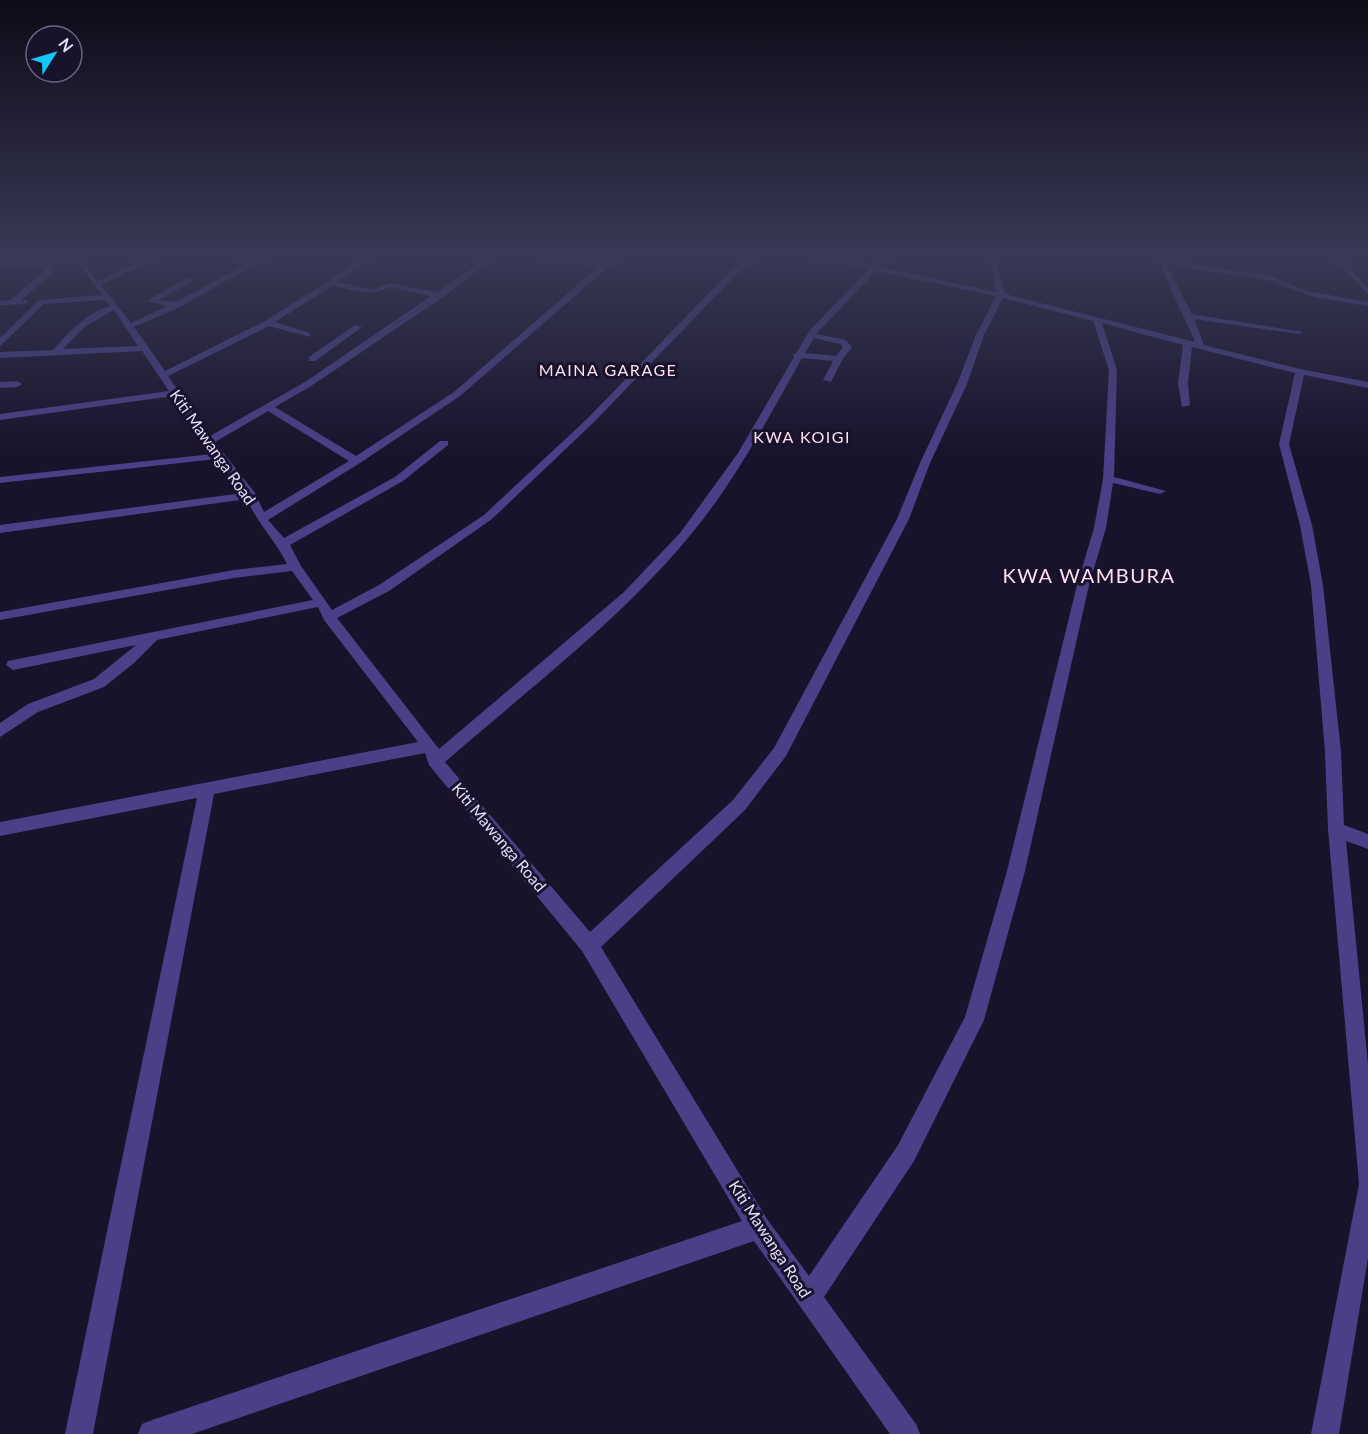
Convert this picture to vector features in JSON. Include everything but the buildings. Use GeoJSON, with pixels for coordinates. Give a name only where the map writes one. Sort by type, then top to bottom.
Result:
{"type":"FeatureCollection","features":[{"type":"Feature","properties":{"kind":"street"},"geometry":{"type":"LineString","coordinates":[[0,343],[23,321]]}},
{"type":"Feature","properties":{"kind":"street"},"geometry":{"type":"LineString","coordinates":[[56,352],[86,321]]}},
{"type":"Feature","properties":{"kind":"street","name":"Kiti Mawanga Road"},"geometry":{"type":"LineString","coordinates":[[124,321],[214,449],[251,495],[261,519],[283,544],[295,567],[432,754],[589,945],[759,1227],[906,1434]]}},
{"type":"Feature","properties":{"kind":"street"},"geometry":{"type":"LineString","coordinates":[[128,327],[142,321]]}},
{"type":"Feature","properties":{"kind":"street"},"geometry":{"type":"LineString","coordinates":[[162,376],[271,321]]}},
{"type":"Feature","properties":{"kind":"street"},"geometry":{"type":"LineString","coordinates":[[0,480],[214,449],[269,408],[402,321]]}},
{"type":"Feature","properties":{"kind":"street"},"geometry":{"type":"LineString","coordinates":[[261,519],[356,461],[457,394],[541,321]]}},
{"type":"Feature","properties":{"kind":"street"},"geometry":{"type":"LineString","coordinates":[[13,665],[152,637],[326,610],[384,588],[488,517],[591,420],[687,321]]}},
{"type":"Feature","properties":{"kind":"street"},"geometry":{"type":"LineString","coordinates":[[0,829],[207,790],[432,754],[629,595],[684,536],[742,453],[797,355],[824,321]]}},
{"type":"Feature","properties":{"kind":"street"},"geometry":{"type":"LineString","coordinates":[[589,945],[690,854],[739,805],[780,752],[903,519],[925,463],[962,384],[980,335],[988,321]]}},
{"type":"Feature","properties":{"kind":"street"},"geometry":{"type":"LineString","coordinates":[[808,1299],[906,1153],[974,1020],[1016,871],[1083,585],[1100,528],[1108,478],[1113,370],[1097,321]]}},
{"type":"Feature","properties":{"kind":"street"},"geometry":{"type":"LineString","coordinates":[[1104,321],[1300,372],[1368,385]]}},
{"type":"Feature","properties":{"kind":"street"},"geometry":{"type":"LineString","coordinates":[[1191,321],[1200,345]]}},
{"type":"Feature","properties":{"kind":"street"},"geometry":{"type":"LineString","coordinates":[[1223,321],[1299,332]]}},
{"type":"Feature","properties":{"kind":"street"},"geometry":{"type":"LineString","coordinates":[[268,323],[307,335]]}},
{"type":"Feature","properties":{"kind":"street"},"geometry":{"type":"LineString","coordinates":[[312,359],[358,327]]}},
{"type":"Feature","properties":{"kind":"street"},"geometry":{"type":"LineString","coordinates":[[811,335],[846,344],[848,350],[838,359],[828,380]]}},
{"type":"Feature","properties":{"kind":"street"},"geometry":{"type":"LineString","coordinates":[[336,342],[360,350]]}},
{"type":"Feature","properties":{"kind":"street"},"geometry":{"type":"LineString","coordinates":[[1185,405],[1183,382],[1188,342]]}},
{"type":"Feature","properties":{"kind":"street"},"geometry":{"type":"LineString","coordinates":[[0,355],[143,348]]}},
{"type":"Feature","properties":{"kind":"street"},"geometry":{"type":"LineString","coordinates":[[797,355],[838,359]]}},
{"type":"Feature","properties":{"kind":"street"},"geometry":{"type":"LineString","coordinates":[[1300,372],[1284,444],[1306,525],[1317,585],[1333,752],[1336,829],[1368,1179]]}},
{"type":"Feature","properties":{"kind":"street"},"geometry":{"type":"LineString","coordinates":[[0,385],[17,384]]}},
{"type":"Feature","properties":{"kind":"street"},"geometry":{"type":"LineString","coordinates":[[0,417],[175,393]]}},
{"type":"Feature","properties":{"kind":"street"},"geometry":{"type":"LineString","coordinates":[[269,408],[356,461]]}},
{"type":"Feature","properties":{"kind":"street"},"geometry":{"type":"LineString","coordinates":[[283,544],[399,479],[444,443]]}},
{"type":"Feature","properties":{"kind":"street"},"geometry":{"type":"LineString","coordinates":[[1108,478],[1160,491]]}},
{"type":"Feature","properties":{"kind":"street"},"geometry":{"type":"LineString","coordinates":[[0,529],[251,495]]}},
{"type":"Feature","properties":{"kind":"street"},"geometry":{"type":"LineString","coordinates":[[0,616],[223,576],[295,567]]}},
{"type":"Feature","properties":{"kind":"street"},"geometry":{"type":"LineString","coordinates":[[0,731],[33,708],[99,683],[129,660],[152,637]]}},
{"type":"Feature","properties":{"kind":"street"},"geometry":{"type":"LineString","coordinates":[[79,1434],[207,790]]}},
{"type":"Feature","properties":{"kind":"street"},"geometry":{"type":"LineString","coordinates":[[1336,829],[1368,842]]}},
{"type":"Feature","properties":{"kind":"street"},"geometry":{"type":"LineString","coordinates":[[1325,1434],[1368,1189]]}},
{"type":"Feature","properties":{"kind":"street"},"geometry":{"type":"LineString","coordinates":[[152,1434],[759,1227]]}},
{"type":"Feature","properties":{"kind":"district","name":"MAINA GARAGE"},"geometry":{"type":"Point","coordinates":[608,370]}},
{"type":"Feature","properties":{"kind":"district","name":"KWA KOIGI"},"geometry":{"type":"Point","coordinates":[802,437]}},
{"type":"Feature","properties":{"kind":"district","name":"KWA WAMBURA"},"geometry":{"type":"Point","coordinates":[1089,576]}}]}
